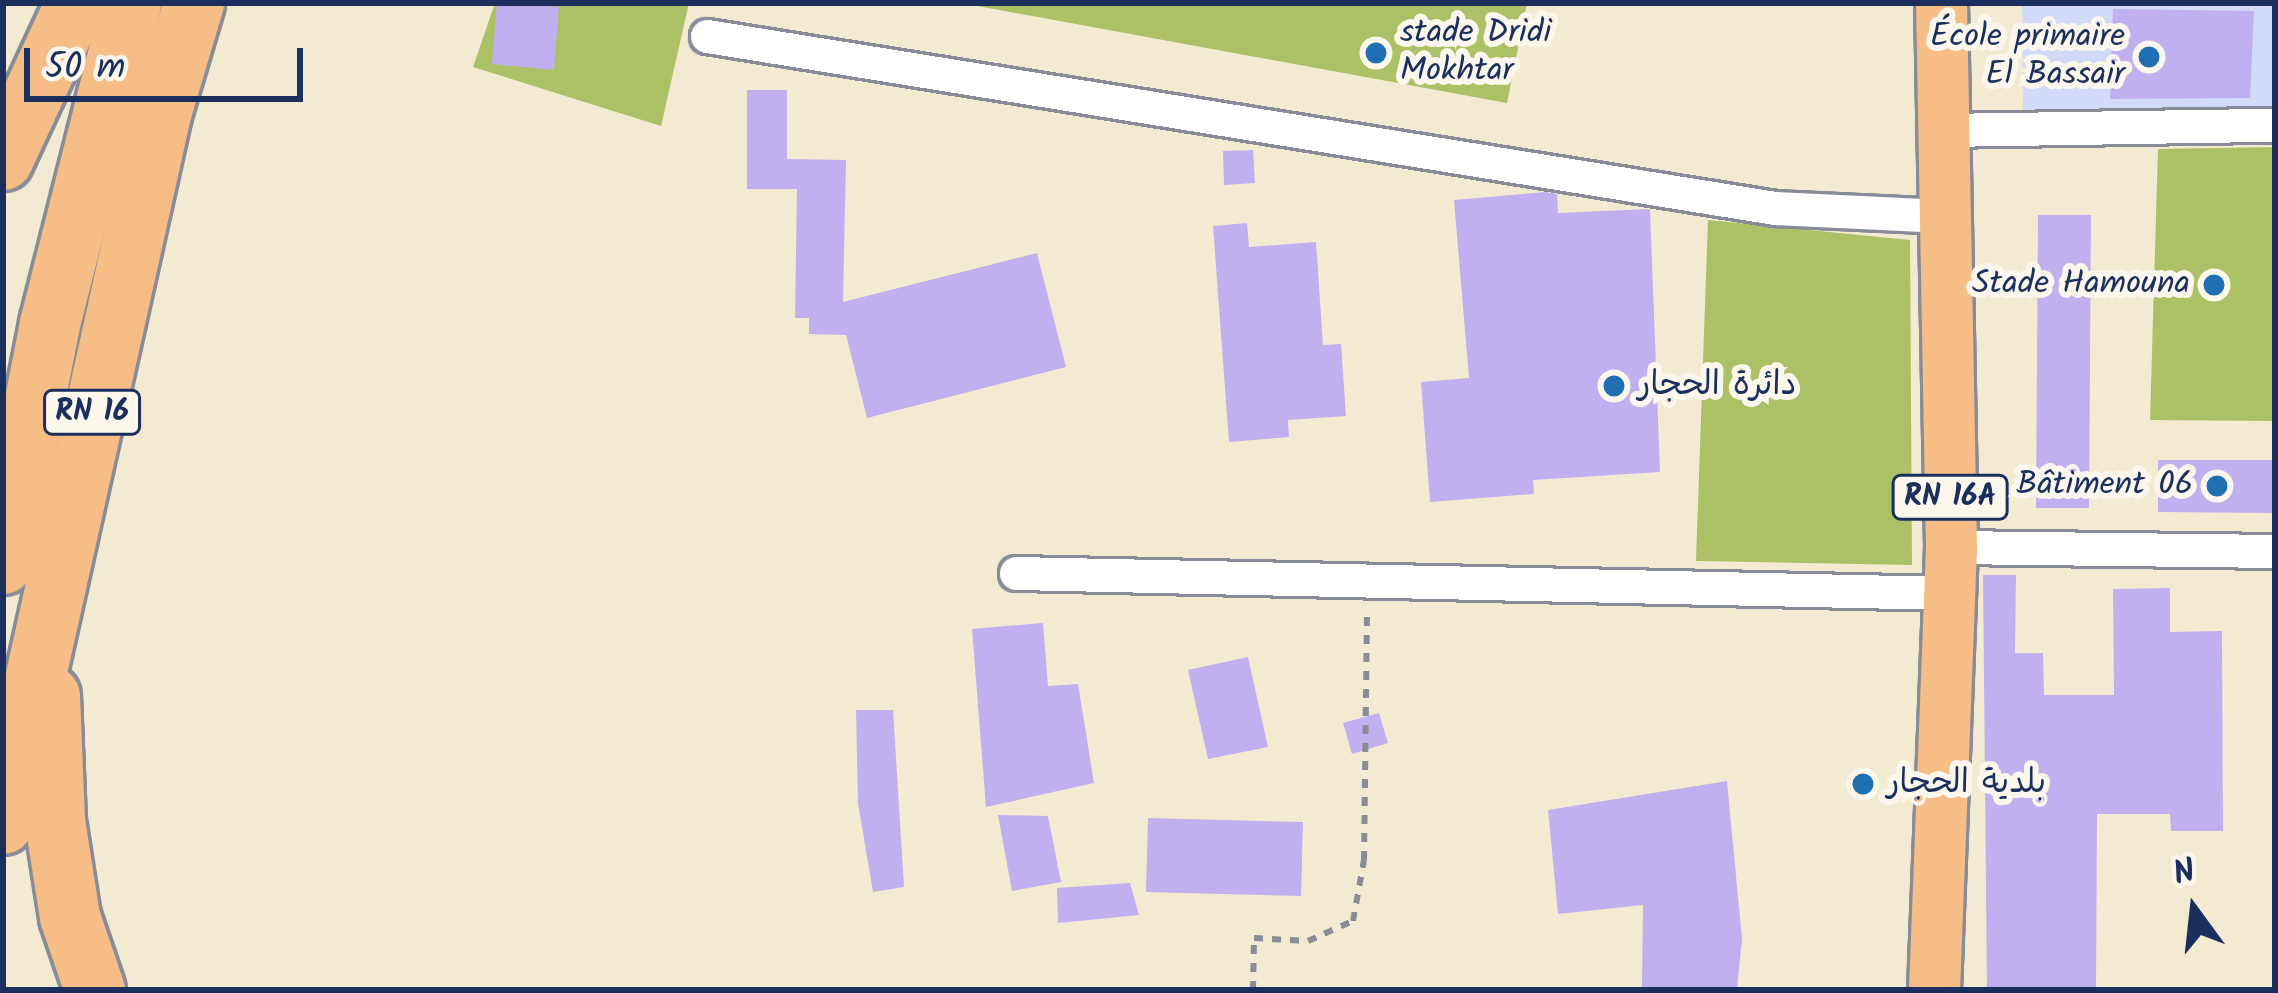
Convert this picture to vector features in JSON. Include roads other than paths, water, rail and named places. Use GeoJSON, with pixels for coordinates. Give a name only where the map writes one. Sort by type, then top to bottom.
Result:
{"type":"FeatureCollection","features":[{"type":"Feature","properties":{"kind":"highway"},"geometry":{"type":"LineString","coordinates":[[3,160],[76,3]]}},
{"type":"Feature","properties":{"kind":"highway","name":"RN 16"},"geometry":{"type":"LineString","coordinates":[[3,564],[50,324],[131,3]]}},
{"type":"Feature","properties":{"kind":"highway","name":"RN 16"},"geometry":{"type":"LineString","coordinates":[[3,824],[45,619],[194,3]]}},
{"type":"Feature","properties":{"kind":"highway"},"geometry":{"type":"LineString","coordinates":[[45,619],[55,821],[70,917],[95,990]]}},
{"type":"Feature","properties":{"kind":"main road","name":"RN 16A"},"geometry":{"type":"LineString","coordinates":[[1934,990],[1951,570],[1940,3]]}},
{"type":"Feature","properties":{"kind":"street"},"geometry":{"type":"LineString","coordinates":[[706,36],[1775,208],[1945,216]]}},
{"type":"Feature","properties":{"kind":"street"},"geometry":{"type":"LineString","coordinates":[[1943,130],[2275,125]]}},
{"type":"Feature","properties":{"kind":"street"},"geometry":{"type":"LineString","coordinates":[[1016,573],[1367,581],[1951,570],[2275,551]]}},
{"type":"Feature","properties":{"kind":"place","name":"stade Dridi Mokhtar"},"geometry":{"type":"Point","coordinates":[1376,53]}},
{"type":"Feature","properties":{"kind":"place","name":"École primaire El Bassair"},"geometry":{"type":"Point","coordinates":[2149,57]}},
{"type":"Feature","properties":{"kind":"place","name":"Stade Hamouna"},"geometry":{"type":"Point","coordinates":[2214,285]}},
{"type":"Feature","properties":{"kind":"place","name":"دائرة الحجار"},"geometry":{"type":"Point","coordinates":[1614,386]}},
{"type":"Feature","properties":{"kind":"place","name":"Bâtiment 06"},"geometry":{"type":"Point","coordinates":[2217,486]}},
{"type":"Feature","properties":{"kind":"place","name":"بلدية الحجار"},"geometry":{"type":"Point","coordinates":[1863,784]}}]}
